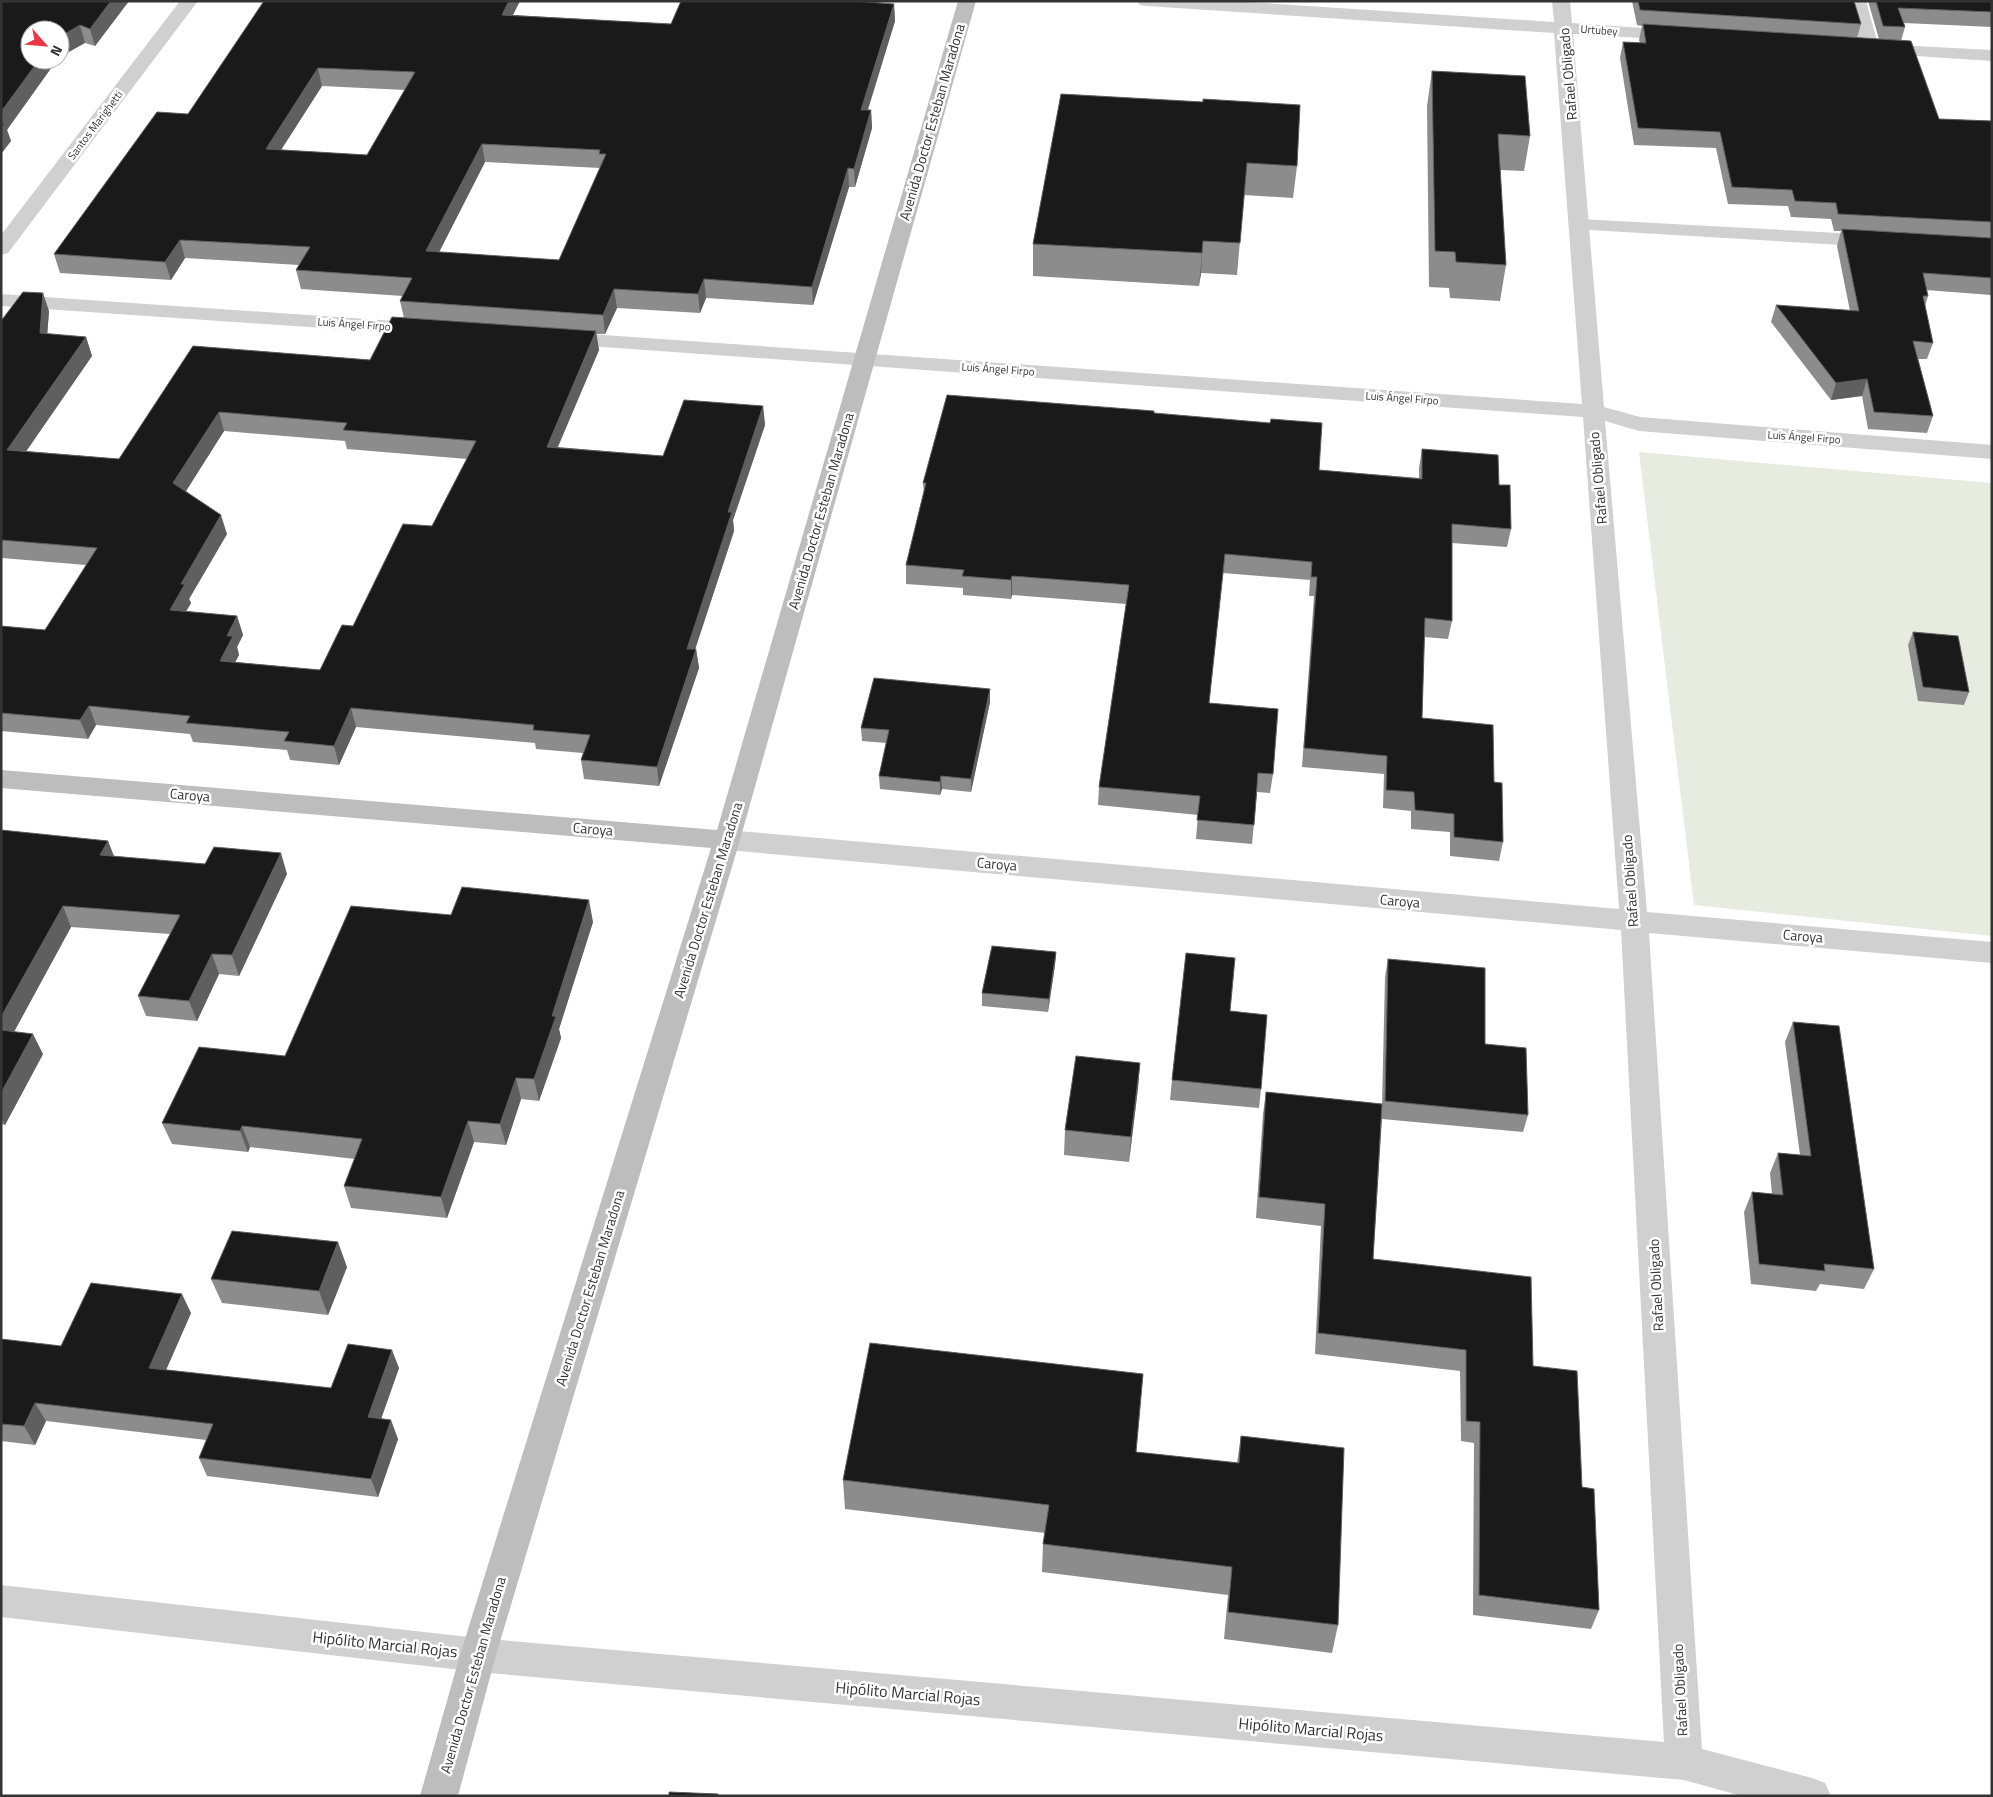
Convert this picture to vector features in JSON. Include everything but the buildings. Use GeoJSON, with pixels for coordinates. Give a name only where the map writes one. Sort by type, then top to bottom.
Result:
{"type":"FeatureCollection","features":[{"type":"Feature","properties":{"kind":"main road","name":"Avenida Doctor Esteban Maradona"},"geometry":{"type":"LineString","coordinates":[[439,1796],[478,1655],[727,840],[967,1]]}},
{"type":"Feature","properties":{"kind":"main road","name":"Caroya"},"geometry":{"type":"LineString","coordinates":[[1,779],[727,840]]}},
{"type":"Feature","properties":{"kind":"street","name":"Santos Marighetti"},"geometry":{"type":"LineString","coordinates":[[1,249],[189,1]]}},
{"type":"Feature","properties":{"kind":"street","name":"Urtubey"},"geometry":{"type":"LineString","coordinates":[[1146,1],[1692,36]]}},
{"type":"Feature","properties":{"kind":"street","name":"Rafael Obligado"},"geometry":{"type":"LineString","coordinates":[[1561,1],[1634,922],[1684,1762]]}},
{"type":"Feature","properties":{"kind":"street"},"geometry":{"type":"LineString","coordinates":[[1857,1],[1870,48]]}},
{"type":"Feature","properties":{"kind":"street"},"geometry":{"type":"LineString","coordinates":[[1850,47],[1992,56]]}},
{"type":"Feature","properties":{"kind":"street"},"geometry":{"type":"LineString","coordinates":[[1580,225],[1894,242]]}},
{"type":"Feature","properties":{"kind":"street","name":"Luis Ángel Firpo"},"geometry":{"type":"LineString","coordinates":[[1,300],[448,330]]}},
{"type":"Feature","properties":{"kind":"street","name":"Luis Ángel Firpo"},"geometry":{"type":"LineString","coordinates":[[537,337],[1593,411],[1639,424],[1992,452]]}},
{"type":"Feature","properties":{"kind":"street","name":"Caroya"},"geometry":{"type":"LineString","coordinates":[[727,840],[1992,953]]}},
{"type":"Feature","properties":{"kind":"street","name":"Hipólito Marcial Rojas"},"geometry":{"type":"LineString","coordinates":[[1,1601],[478,1655],[1684,1762],[1803,1794]]}},
{"type":"Feature","properties":{"kind":"shaded area"},"geometry":{"type":"Polygon","coordinates":[[[1639,452],[1992,483],[1992,936],[1694,905],[1639,452]]]}}]}
